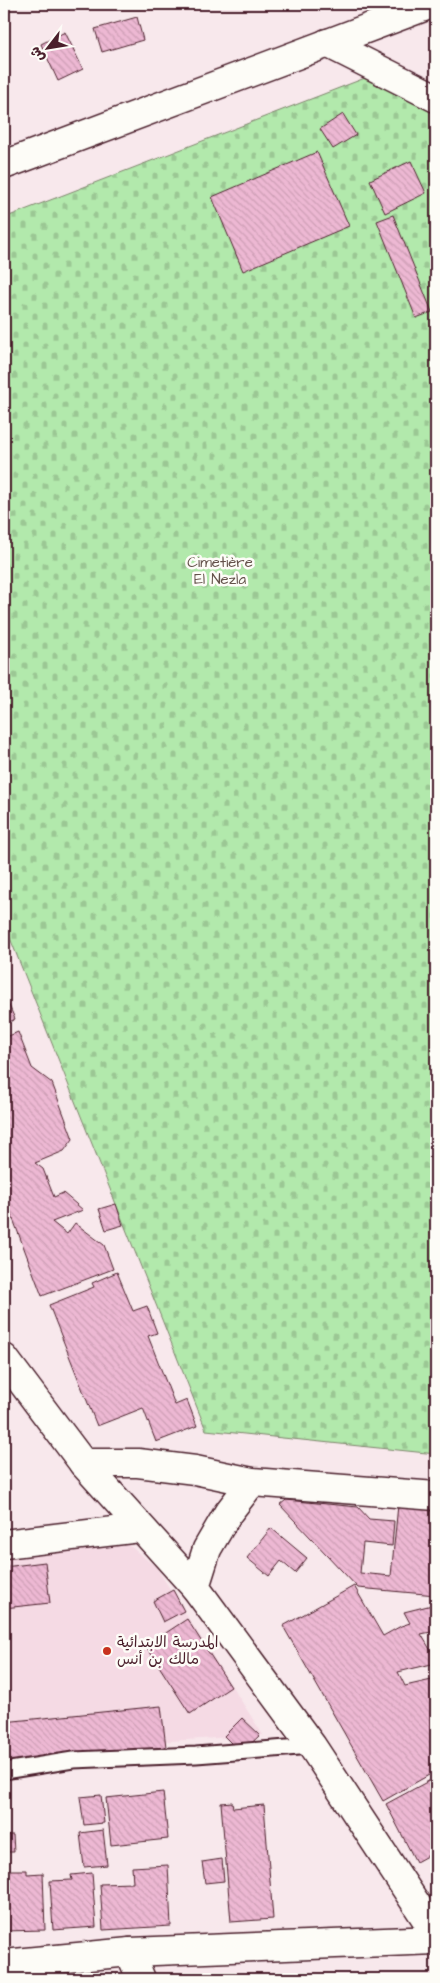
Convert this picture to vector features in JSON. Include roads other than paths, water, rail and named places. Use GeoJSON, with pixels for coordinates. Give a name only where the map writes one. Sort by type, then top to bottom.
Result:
{"type":"FeatureCollection","features":[{"type":"Feature","properties":{"kind":"street"},"geometry":{"type":"LineString","coordinates":[[4,165],[432,4]]}},
{"type":"Feature","properties":{"kind":"street"},"geometry":{"type":"LineString","coordinates":[[328,43],[436,98]]}},
{"type":"Feature","properties":{"kind":"street"},"geometry":{"type":"LineString","coordinates":[[4,1358],[83,1463],[195,1587],[312,1746],[436,1934]]}},
{"type":"Feature","properties":{"kind":"street"},"geometry":{"type":"LineString","coordinates":[[83,1463],[138,1463],[195,1470],[252,1482],[436,1496]]}},
{"type":"Feature","properties":{"kind":"street"},"geometry":{"type":"LineString","coordinates":[[195,1587],[207,1549],[228,1513],[252,1482]]}},
{"type":"Feature","properties":{"kind":"street"},"geometry":{"type":"LineString","coordinates":[[4,1544],[140,1528]]}},
{"type":"Feature","properties":{"kind":"street"},"geometry":{"type":"LineString","coordinates":[[4,1964],[130,1952],[436,1940]]}},
{"type":"Feature","properties":{"kind":"street"},"geometry":{"type":"LineString","coordinates":[[130,1952],[141,1979]]}},
{"type":"Feature","properties":{"kind":"lane"},"geometry":{"type":"LineString","coordinates":[[4,1771],[73,1760],[196,1755],[312,1746]]}},
{"type":"Feature","properties":{"kind":"place","name":"المدرسة الابتدائية مالك بن أنس"},"geometry":{"type":"Point","coordinates":[107,1651]}},
{"type":"Feature","properties":{"kind":"park label","name":"Cimetière El Nezla"},"geometry":{"type":"Point","coordinates":[220,570]}}]}
